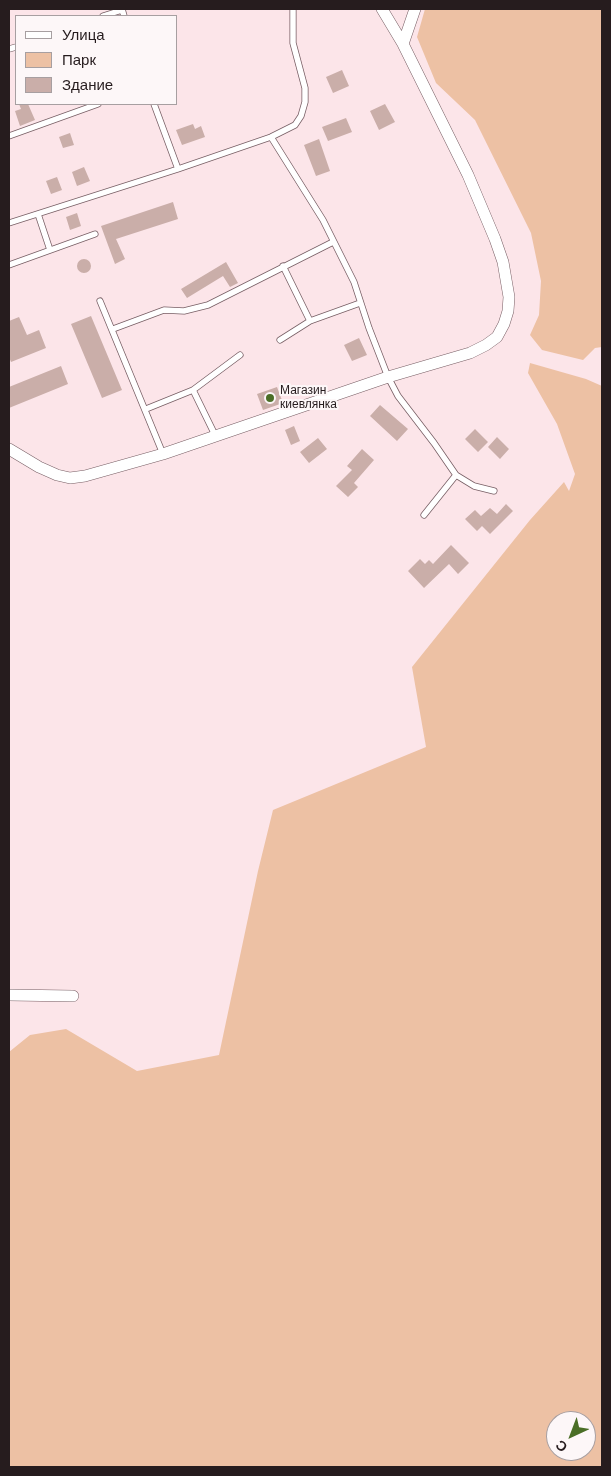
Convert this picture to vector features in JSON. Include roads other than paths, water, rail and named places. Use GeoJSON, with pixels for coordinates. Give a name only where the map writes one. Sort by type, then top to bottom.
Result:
{"type":"FeatureCollection","features":[{"type":"Feature","properties":{"kind":"street"},"geometry":{"type":"LineString","coordinates":[[9,449],[39,467],[57,475],[70,478],[84,476],[163,454],[388,377],[470,353],[486,346],[497,337],[508,311],[509,297],[502,262],[468,175],[403,44],[382,9]]}},
{"type":"Feature","properties":{"kind":"street"},"geometry":{"type":"LineString","coordinates":[[403,44],[415,9]]}},
{"type":"Feature","properties":{"kind":"street"},"geometry":{"type":"LineString","coordinates":[[10,997],[73,996]]}},
{"type":"Feature","properties":{"kind":"lane"},"geometry":{"type":"LineString","coordinates":[[106,15],[122,9]]}},
{"type":"Feature","properties":{"kind":"lane"},"geometry":{"type":"LineString","coordinates":[[9,223],[178,169],[270,137],[295,125],[305,102],[305,88],[293,43],[292,9]]}},
{"type":"Feature","properties":{"kind":"lane"},"geometry":{"type":"LineString","coordinates":[[9,136],[95,105]]}},
{"type":"Feature","properties":{"kind":"lane"},"geometry":{"type":"LineString","coordinates":[[154,105],[178,169]]}},
{"type":"Feature","properties":{"kind":"lane"},"geometry":{"type":"LineString","coordinates":[[270,137],[323,220],[354,282],[388,377],[408,411],[434,443],[456,475],[474,486],[494,491]]}},
{"type":"Feature","properties":{"kind":"lane"},"geometry":{"type":"LineString","coordinates":[[38,214],[50,250]]}},
{"type":"Feature","properties":{"kind":"lane"},"geometry":{"type":"LineString","coordinates":[[9,265],[96,234]]}},
{"type":"Feature","properties":{"kind":"lane"},"geometry":{"type":"LineString","coordinates":[[113,329],[164,310],[184,311],[208,305],[334,242]]}},
{"type":"Feature","properties":{"kind":"lane"},"geometry":{"type":"LineString","coordinates":[[283,266],[310,321]]}},
{"type":"Feature","properties":{"kind":"lane"},"geometry":{"type":"LineString","coordinates":[[100,301],[163,454]]}},
{"type":"Feature","properties":{"kind":"lane"},"geometry":{"type":"LineString","coordinates":[[280,340],[310,321],[360,303]]}},
{"type":"Feature","properties":{"kind":"lane"},"geometry":{"type":"LineString","coordinates":[[146,409],[193,390],[240,355]]}},
{"type":"Feature","properties":{"kind":"lane"},"geometry":{"type":"LineString","coordinates":[[193,390],[216,437]]}},
{"type":"Feature","properties":{"kind":"lane"},"geometry":{"type":"LineString","coordinates":[[424,515],[456,475]]}},
{"type":"Feature","properties":{"kind":"place","name":"Магазин киевлянка"},"geometry":{"type":"Point","coordinates":[270,398]}}]}
